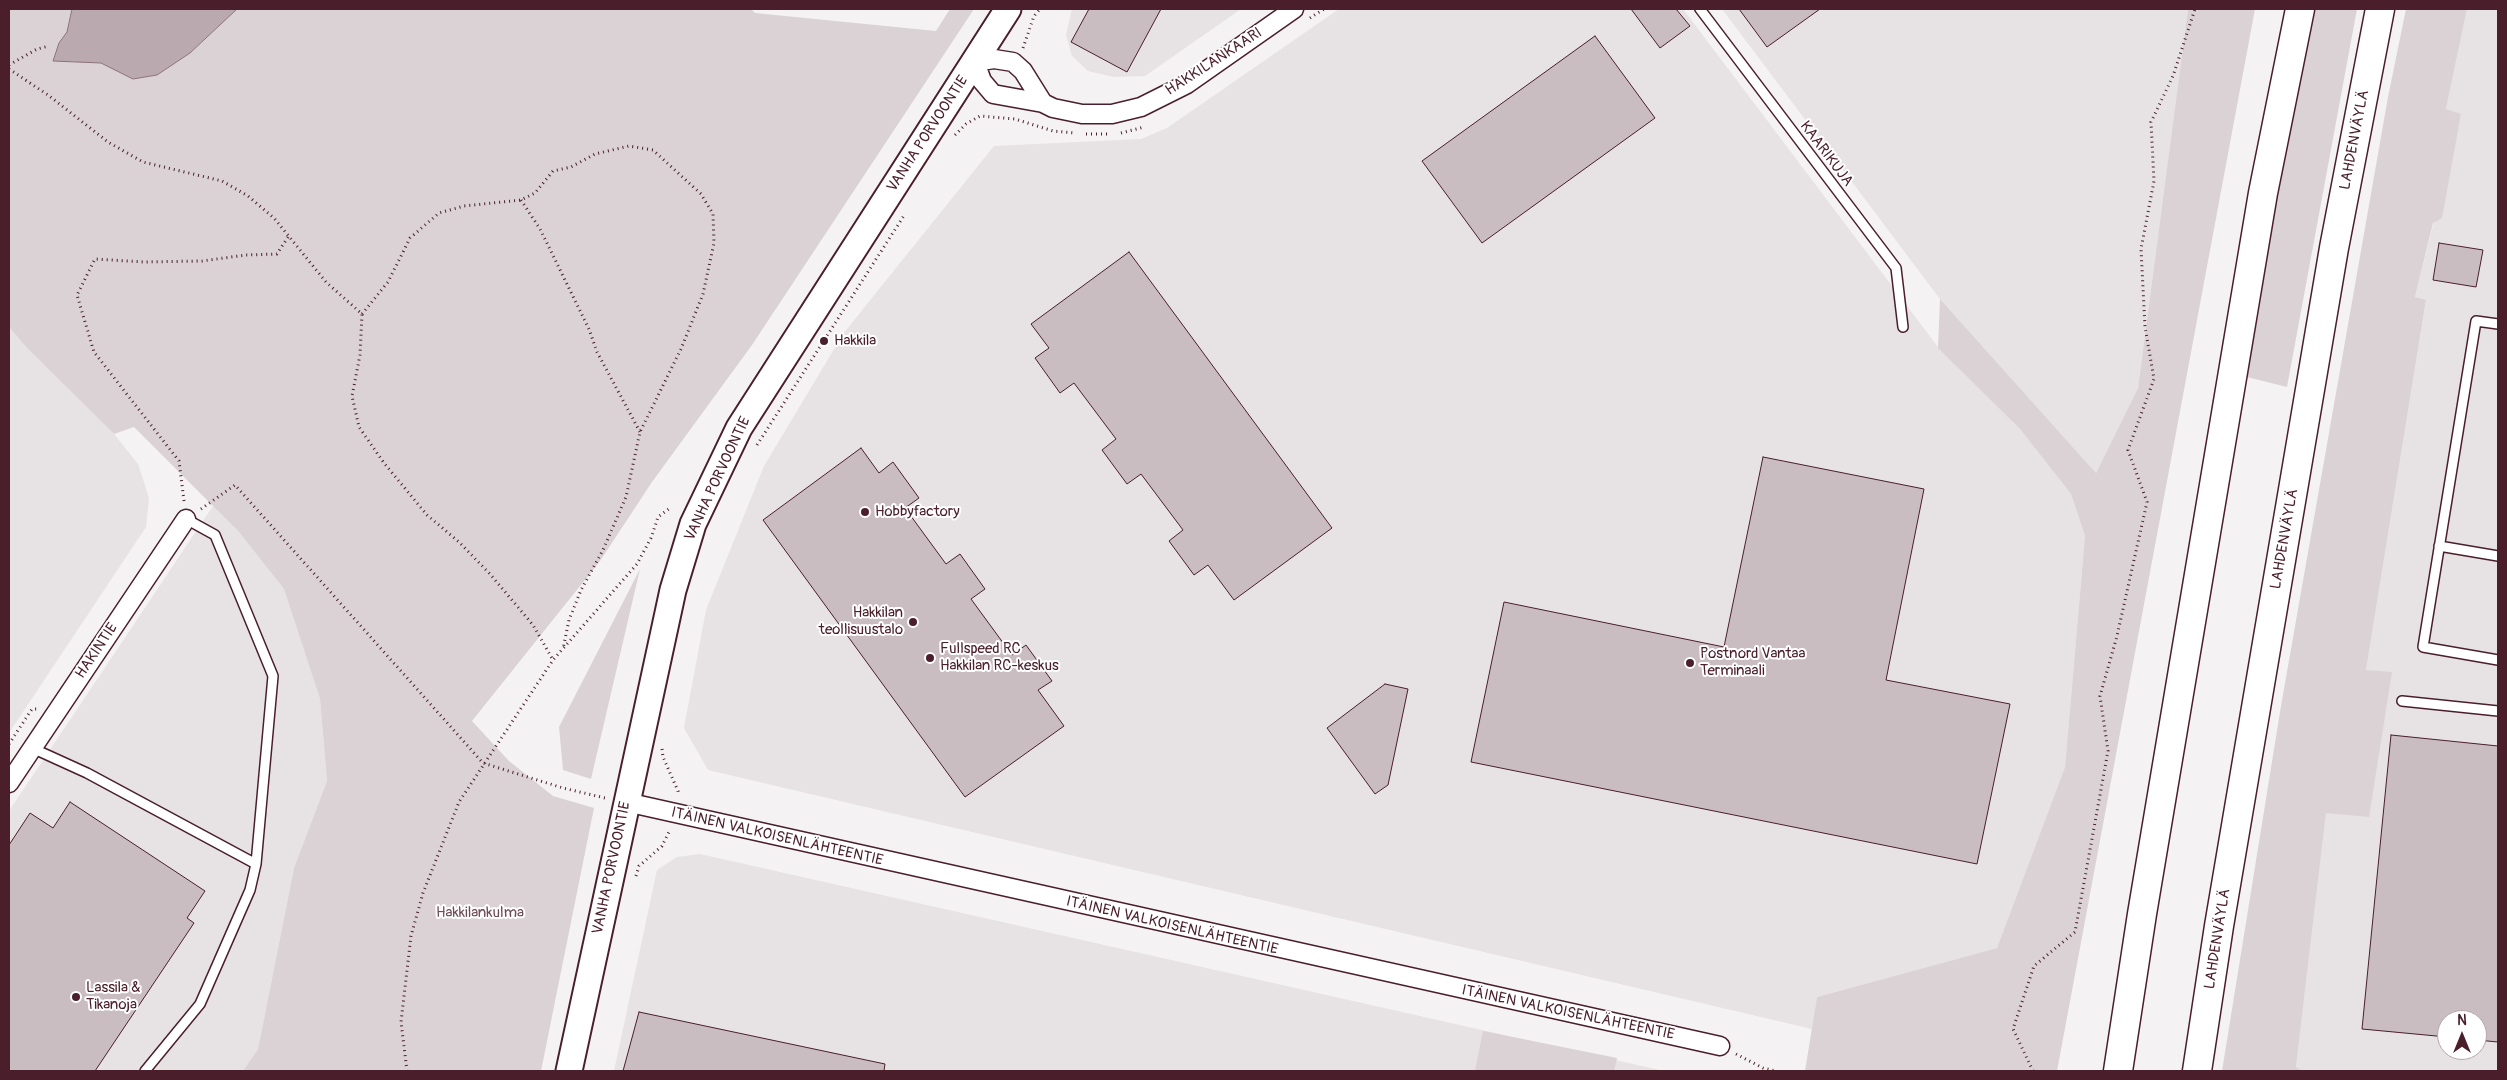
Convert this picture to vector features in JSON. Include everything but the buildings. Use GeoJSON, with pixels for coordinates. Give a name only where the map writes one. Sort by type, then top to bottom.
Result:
{"type":"FeatureCollection","features":[{"type":"Feature","properties":{"kind":"highway"},"geometry":{"type":"LineString","coordinates":[[2118,1071],[2142,914],[2262,193],[2300,9]]}},
{"type":"Feature","properties":{"kind":"highway","name":"LAHDENVÄYLÄ"},"geometry":{"type":"LineString","coordinates":[[2197,1071],[2219,926],[2334,248],[2380,9]]}},
{"type":"Feature","properties":{"kind":"main road","name":"VANHA PORVOONTIE"},"geometry":{"type":"LineString","coordinates":[[569,1071],[672,590],[693,524],[740,428],[1008,9]]}},
{"type":"Feature","properties":{"kind":"street","name":"HAKKILANKAARI"},"geometry":{"type":"LineString","coordinates":[[974,62],[982,80],[993,94],[1043,103],[1082,114],[1112,114],[1141,108],[1186,84],[1301,14]]}},
{"type":"Feature","properties":{"kind":"street"},"geometry":{"type":"LineString","coordinates":[[974,62],[994,59],[1013,62],[1023,71],[1043,103]]}},
{"type":"Feature","properties":{"kind":"street","name":"HAKINTIE"},"geometry":{"type":"LineString","coordinates":[[9,783],[186,519]]}},
{"type":"Feature","properties":{"kind":"street","name":"ITÄINEN VALKOISENLÄHTEENTIE"},"geometry":{"type":"LineString","coordinates":[[626,802],[1720,1046]]}},
{"type":"Feature","properties":{"kind":"lane","name":"KAARIKUJA"},"geometry":{"type":"LineString","coordinates":[[1700,9],[1896,268],[1903,327]]}},
{"type":"Feature","properties":{"kind":"lane"},"geometry":{"type":"LineString","coordinates":[[2498,324],[2476,321],[2423,647],[2498,660]]}},
{"type":"Feature","properties":{"kind":"lane"},"geometry":{"type":"LineString","coordinates":[[145,1071],[200,1004],[250,890],[256,864],[273,676],[214,535],[186,519]]}},
{"type":"Feature","properties":{"kind":"lane"},"geometry":{"type":"LineString","coordinates":[[2439,546],[2498,556]]}},
{"type":"Feature","properties":{"kind":"lane"},"geometry":{"type":"LineString","coordinates":[[2402,701],[2498,711]]}},
{"type":"Feature","properties":{"kind":"lane"},"geometry":{"type":"LineString","coordinates":[[32,748],[87,773],[256,864]]}},
{"type":"Feature","properties":{"kind":"path"},"geometry":{"type":"LineString","coordinates":[[1301,14],[1324,9]]}},
{"type":"Feature","properties":{"kind":"path"},"geometry":{"type":"LineString","coordinates":[[2033,1071],[2013,1029],[2034,966],[2075,932],[2108,751],[2100,696],[2117,636],[2147,502],[2128,450],[2154,379],[2145,327],[2141,249],[2154,181],[2151,122],[2173,76],[2195,9]]}},
{"type":"Feature","properties":{"kind":"path"},"geometry":{"type":"LineString","coordinates":[[1024,45],[1029,53]]}},
{"type":"Feature","properties":{"kind":"path"},"geometry":{"type":"LineString","coordinates":[[9,65],[37,49],[49,46]]}},
{"type":"Feature","properties":{"kind":"path"},"geometry":{"type":"LineString","coordinates":[[9,69],[48,95],[108,142],[143,162],[222,181],[248,196],[274,218],[326,282],[362,314]]}},
{"type":"Feature","properties":{"kind":"path"},"geometry":{"type":"LineString","coordinates":[[953,137],[966,124],[980,116],[1015,119],[1053,131],[1099,136],[1136,130],[1151,123]]}},
{"type":"Feature","properties":{"kind":"path"},"geometry":{"type":"LineString","coordinates":[[553,660],[533,625],[460,542],[427,515],[384,464],[359,427],[352,396],[360,355],[362,314],[388,282],[410,238],[439,212],[464,206],[521,200],[535,192],[553,170],[571,167],[595,154],[629,146],[653,150],[701,194],[713,214],[714,243],[703,294],[681,349],[640,432],[626,497],[603,550],[581,590],[570,620],[564,649]]}},
{"type":"Feature","properties":{"kind":"path"},"geometry":{"type":"LineString","coordinates":[[521,200],[540,229],[589,329],[597,352],[640,432]]}},
{"type":"Feature","properties":{"kind":"path"},"geometry":{"type":"LineString","coordinates":[[753,452],[906,213]]}},
{"type":"Feature","properties":{"kind":"path"},"geometry":{"type":"LineString","coordinates":[[288,237],[277,254],[246,255],[202,261],[144,262],[95,258],[77,295],[94,352],[180,462],[186,519],[235,485],[484,763],[563,788],[626,802]]}},
{"type":"Feature","properties":{"kind":"path"},"geometry":{"type":"LineString","coordinates":[[407,1071],[401,1022],[411,936],[423,893],[459,802],[553,660],[637,564],[651,538],[658,517],[670,508]]}},
{"type":"Feature","properties":{"kind":"path"},"geometry":{"type":"LineString","coordinates":[[633,883],[639,866],[662,846],[668,837],[678,791],[666,767],[662,744]]}},
{"type":"Feature","properties":{"kind":"path"},"geometry":{"type":"LineString","coordinates":[[1720,1046],[1763,1068],[1776,1071]]}},
{"type":"Feature","properties":{"kind":"shaded area"},"geometry":{"type":"Polygon","coordinates":[[[72,9],[237,9],[190,53],[157,75],[133,79],[101,63],[53,61],[59,43],[67,32],[72,9]]]}},
{"type":"Feature","properties":{"kind":"shaded area"},"geometry":{"type":"Polygon","coordinates":[[[1072,9],[1241,9],[1145,76],[1114,77],[1088,71],[1072,56],[1066,35],[1072,9]]]}},
{"type":"Feature","properties":{"kind":"shaded area"},"geometry":{"type":"Polygon","coordinates":[[[1339,9],[1683,9],[1938,347],[2020,429],[2071,494],[2085,536],[2065,767],[1997,948],[1817,997],[1812,1029],[708,770],[684,728],[706,610],[764,466],[843,334],[994,146],[1141,139],[1167,128],[1339,9]]]}},
{"type":"Feature","properties":{"kind":"shaded area"},"geometry":{"type":"Polygon","coordinates":[[[1722,9],[2188,9],[2138,388],[2096,473],[1940,299],[1722,9]]]}},
{"type":"Feature","properties":{"kind":"shaded area"},"geometry":{"type":"Polygon","coordinates":[[[2467,9],[2498,9],[2498,1071],[2303,1071],[2296,1067],[2326,812],[2392,673],[2366,670],[2426,301],[2415,297],[2461,115],[2446,109],[2467,9]]]}},
{"type":"Feature","properties":{"kind":"shaded area"},"geometry":{"type":"Polygon","coordinates":[[[9,327],[27,348],[114,434],[138,464],[149,498],[146,527],[9,733],[9,327]]]}},
{"type":"Feature","properties":{"kind":"shaded area"},"geometry":{"type":"Polygon","coordinates":[[[213,506],[238,531],[284,589],[320,699],[327,781],[294,868],[258,1049],[243,1071],[9,1071],[9,811],[213,506]]]}},
{"type":"Feature","properties":{"kind":"shaded area"},"geometry":{"type":"Polygon","coordinates":[[[700,854],[1664,1071],[614,1071],[657,870],[677,857],[700,854]]]}},
{"type":"Feature","properties":{"kind":"green space","name":"Hakkilankulma"},"geometry":{"type":"Polygon","coordinates":[[[9,9],[72,9],[67,32],[59,43],[53,60],[101,63],[133,79],[157,75],[190,53],[237,9],[751,9],[755,13],[936,31],[950,9],[974,9],[752,345],[652,482],[600,561],[472,721],[509,761],[553,796],[594,808],[541,1071],[243,1071],[258,1049],[294,868],[327,781],[320,699],[284,589],[238,531],[134,427],[114,434],[27,348],[9,327],[9,9]]]}},
{"type":"Feature","properties":{"kind":"green space"},"geometry":{"type":"Polygon","coordinates":[[[2188,9],[2255,9],[2057,1071],[1805,1071],[1817,997],[1997,948],[2065,767],[2085,536],[2071,494],[2020,429],[1938,348],[1940,299],[2096,473],[2138,388],[2188,9]]]}},
{"type":"Feature","properties":{"kind":"green space"},"geometry":{"type":"Polygon","coordinates":[[[2312,9],[2357,9],[2287,387],[2243,376],[2312,9]]]}},
{"type":"Feature","properties":{"kind":"green space"},"geometry":{"type":"Polygon","coordinates":[[[2406,9],[2467,9],[2446,109],[2461,114],[2442,218],[2433,223],[2415,297],[2426,300],[2366,670],[2392,672],[2369,817],[2326,813],[2296,1067],[2303,1071],[2222,1071],[2281,706],[2388,97],[2406,9]]]}},
{"type":"Feature","properties":{"kind":"green space"},"geometry":{"type":"Polygon","coordinates":[[[640,569],[591,779],[563,770],[559,727],[640,569]]]}},
{"type":"Feature","properties":{"kind":"green space"},"geometry":{"type":"Polygon","coordinates":[[[1483,1031],[1617,1058],[1614,1071],[1475,1071],[1483,1031]]]}},
{"type":"Feature","properties":{"kind":"place","name":"Hakkila"},"geometry":{"type":"Point","coordinates":[824,341]}},
{"type":"Feature","properties":{"kind":"place","name":"Hobbyfactory"},"geometry":{"type":"Point","coordinates":[865,512]}},
{"type":"Feature","properties":{"kind":"place","name":"Hakkilan teollisuustalo"},"geometry":{"type":"Point","coordinates":[913,622]}},
{"type":"Feature","properties":{"kind":"place","name":"Fullspeed RC Hakkilan RC-keskus"},"geometry":{"type":"Point","coordinates":[930,658]}},
{"type":"Feature","properties":{"kind":"place","name":"Postnord Vantaa Terminaali"},"geometry":{"type":"Point","coordinates":[1690,663]}},
{"type":"Feature","properties":{"kind":"place","name":"Lassila & Tikanoja"},"geometry":{"type":"Point","coordinates":[76,997]}}]}
